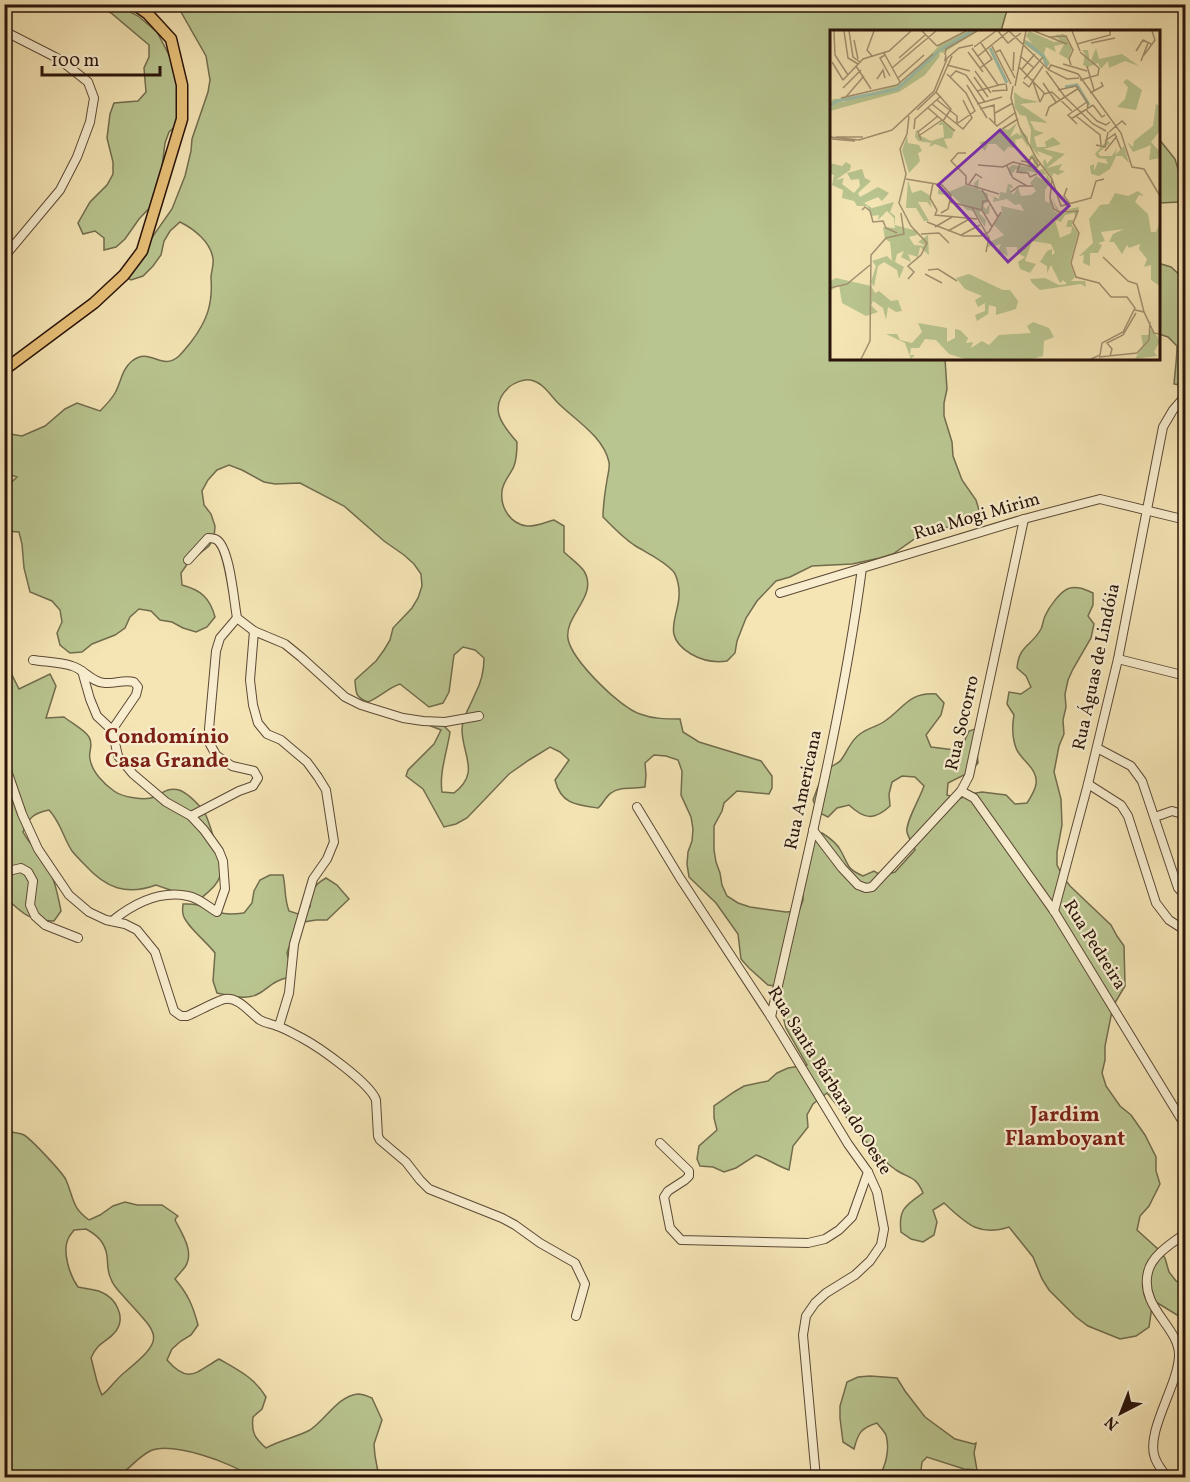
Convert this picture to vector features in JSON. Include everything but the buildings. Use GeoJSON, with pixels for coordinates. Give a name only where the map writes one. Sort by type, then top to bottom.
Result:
{"type":"FeatureCollection","features":[{"type":"Feature","properties":{"kind":"main road"},"geometry":{"type":"LineString","coordinates":[[4,370],[94,303],[124,275],[142,251],[182,119],[182,85],[171,39],[148,14],[134,4]]}},
{"type":"Feature","properties":{"kind":"street"},"geometry":{"type":"LineString","coordinates":[[4,31],[59,59],[88,82],[94,98],[90,122],[77,157],[60,190],[4,257]]}},
{"type":"Feature","properties":{"kind":"street","name":"Rua Águas de Lindóia"},"geometry":{"type":"LineString","coordinates":[[1054,911],[1118,659],[1163,427],[1185,395]]}},
{"type":"Feature","properties":{"kind":"street","name":"Rua Mogi Mirim"},"geometry":{"type":"LineString","coordinates":[[780,593],[1024,519],[1100,499],[1185,520]]}},
{"type":"Feature","properties":{"kind":"street","name":"Rua Socorro"},"geometry":{"type":"LineString","coordinates":[[813,830],[858,885],[866,888],[872,887],[961,791],[969,776],[1024,519]]}},
{"type":"Feature","properties":{"kind":"street"},"geometry":{"type":"LineString","coordinates":[[188,560],[208,538],[216,539],[226,554],[237,618],[254,631],[285,644],[345,697],[361,705],[403,718],[423,721],[445,722],[479,716]]}},
{"type":"Feature","properties":{"kind":"street","name":"Rua Americana"},"geometry":{"type":"LineString","coordinates":[[771,1017],[849,656],[862,568]]}},
{"type":"Feature","properties":{"kind":"street"},"geometry":{"type":"LineString","coordinates":[[190,816],[253,786],[258,778],[254,771],[232,766],[216,755],[210,744],[209,729],[216,651],[220,638],[237,618]]}},
{"type":"Feature","properties":{"kind":"street"},"geometry":{"type":"LineString","coordinates":[[254,631],[250,680],[258,723],[267,734],[281,740],[300,756],[318,777],[326,790],[334,842],[327,859],[313,879],[294,944],[289,993],[279,1026]]}},
{"type":"Feature","properties":{"kind":"street"},"geometry":{"type":"LineString","coordinates":[[1118,659],[1185,676]]}},
{"type":"Feature","properties":{"kind":"street"},"geometry":{"type":"LineString","coordinates":[[33,660],[71,665],[95,681],[105,684],[127,680],[134,682],[138,687],[136,694],[112,730]]}},
{"type":"Feature","properties":{"kind":"street"},"geometry":{"type":"LineString","coordinates":[[81,670],[97,716],[112,730],[118,756],[133,774],[166,802],[190,816],[204,830],[219,851],[223,861],[225,889],[217,912],[200,900],[187,895],[164,895],[127,909],[112,921]]}},
{"type":"Feature","properties":{"kind":"street"},"geometry":{"type":"LineString","coordinates":[[1097,748],[1131,766],[1142,781],[1178,888],[1185,896]]}},
{"type":"Feature","properties":{"kind":"street"},"geometry":{"type":"LineString","coordinates":[[4,762],[22,814],[38,849],[69,895],[89,912],[137,930],[155,952],[174,1011],[181,1017],[187,1016],[225,999],[233,1000],[262,1021],[279,1026],[326,1054],[374,1095],[380,1140],[406,1162],[429,1190],[502,1218],[574,1263],[585,1284],[576,1316]]}},
{"type":"Feature","properties":{"kind":"street"},"geometry":{"type":"LineString","coordinates":[[1088,784],[1121,805],[1128,816],[1156,903],[1169,920],[1185,931]]}},
{"type":"Feature","properties":{"kind":"street","name":"Rua Pedreira"},"geometry":{"type":"LineString","coordinates":[[961,791],[974,798],[1054,911],[1185,1127]]}},
{"type":"Feature","properties":{"kind":"street","name":"Rua Santa Bárbara do Oeste"},"geometry":{"type":"LineString","coordinates":[[637,807],[680,878],[771,1017],[848,1144],[868,1172],[877,1192],[884,1229],[881,1245],[855,1275],[826,1293],[806,1316],[803,1335],[816,1478]]}},
{"type":"Feature","properties":{"kind":"street"},"geometry":{"type":"LineString","coordinates":[[1155,817],[1172,811],[1185,815]]}},
{"type":"Feature","properties":{"kind":"street"},"geometry":{"type":"LineString","coordinates":[[4,872],[21,868],[28,872],[33,880],[30,905],[35,916],[45,925],[78,938]]}},
{"type":"Feature","properties":{"kind":"street"},"geometry":{"type":"LineString","coordinates":[[660,1143],[689,1171],[689,1176],[668,1191],[664,1197],[670,1228],[681,1240],[808,1243],[825,1239],[839,1230],[852,1217],[868,1172]]}},
{"type":"Feature","properties":{"kind":"street"},"geometry":{"type":"LineString","coordinates":[[1168,1478],[1154,1457],[1153,1447],[1178,1367],[1179,1353],[1176,1341],[1153,1306],[1146,1282],[1148,1270],[1154,1259],[1185,1233]]}},
{"type":"Feature","properties":{"kind":"green space"},"geometry":{"type":"Polygon","coordinates":[[[95,5],[118,5],[138,16],[157,32],[178,76],[178,124],[169,132],[165,143],[163,179],[156,201],[125,239],[116,247],[104,250],[104,238],[95,231],[83,234],[78,223],[90,202],[107,185],[113,174],[113,162],[107,138],[114,103],[138,101],[146,92],[144,68],[149,57],[149,45],[111,13],[95,5]]]}},
{"type":"Feature","properties":{"kind":"green space"},"geometry":{"type":"Polygon","coordinates":[[[177,5],[1001,5],[1007,10],[1001,30],[830,30],[830,360],[945,360],[947,389],[944,416],[952,442],[953,456],[962,480],[976,500],[980,513],[974,523],[961,527],[934,528],[893,554],[880,558],[852,564],[812,566],[776,581],[757,601],[746,618],[735,653],[727,661],[713,662],[691,654],[675,638],[673,630],[679,594],[674,572],[660,560],[630,542],[603,517],[609,464],[601,444],[588,429],[535,381],[522,381],[509,387],[499,402],[499,415],[502,422],[517,442],[515,463],[504,484],[502,497],[507,514],[521,525],[533,526],[554,520],[564,526],[564,552],[582,568],[587,580],[584,597],[568,630],[568,639],[578,659],[598,682],[631,710],[650,717],[680,719],[683,732],[699,742],[761,761],[772,776],[772,788],[769,794],[737,791],[724,803],[714,826],[714,850],[722,885],[727,896],[750,907],[786,912],[799,911],[803,900],[812,840],[822,833],[837,846],[851,869],[863,876],[874,871],[882,876],[895,872],[915,850],[907,828],[924,786],[915,777],[902,776],[892,782],[889,794],[890,806],[874,816],[859,813],[849,805],[837,808],[828,817],[818,812],[813,800],[824,775],[841,760],[851,743],[866,730],[892,716],[913,698],[936,694],[944,703],[941,715],[926,735],[931,747],[955,750],[964,742],[969,731],[981,727],[977,751],[978,763],[970,772],[948,783],[947,795],[959,799],[982,792],[1006,795],[1015,804],[1027,803],[1035,788],[1035,774],[1016,748],[1013,732],[1014,715],[1007,704],[1009,692],[1021,694],[1031,687],[1026,676],[1017,668],[1018,660],[1023,650],[1041,629],[1049,608],[1063,592],[1076,588],[1093,593],[1093,605],[1088,616],[1094,624],[1091,638],[1068,680],[1063,720],[1064,734],[1054,772],[1061,799],[1062,825],[1057,865],[1070,886],[1111,925],[1124,946],[1125,986],[1113,1006],[1102,1073],[1106,1086],[1120,1106],[1131,1115],[1145,1135],[1156,1157],[1156,1171],[1160,1184],[1149,1206],[1140,1216],[1137,1230],[1165,1258],[1169,1272],[1176,1281],[1185,1285],[1185,1320],[1156,1302],[1152,1306],[1149,1327],[1136,1336],[1120,1339],[1088,1326],[1049,1290],[1033,1257],[1009,1227],[998,1230],[981,1229],[966,1222],[944,1203],[933,1210],[937,1222],[934,1235],[923,1242],[911,1239],[901,1232],[902,1213],[904,1208],[923,1193],[915,1181],[896,1170],[876,1153],[827,1093],[813,1104],[807,1115],[808,1127],[793,1146],[789,1170],[756,1155],[736,1168],[724,1172],[713,1167],[700,1166],[697,1159],[699,1146],[717,1130],[714,1106],[744,1086],[768,1081],[777,1073],[788,1068],[807,1065],[786,1028],[775,986],[768,985],[741,959],[738,934],[716,903],[689,877],[688,852],[693,829],[691,817],[681,795],[682,771],[678,760],[654,755],[645,763],[645,787],[615,791],[609,794],[598,808],[570,802],[561,794],[555,780],[569,760],[550,747],[509,774],[467,818],[444,827],[423,789],[406,776],[408,770],[434,744],[441,730],[431,726],[441,723],[450,732],[442,770],[442,792],[454,793],[467,778],[468,763],[462,725],[483,672],[484,658],[475,650],[463,647],[454,655],[449,692],[443,703],[429,707],[400,684],[368,702],[358,696],[355,680],[376,661],[384,650],[393,628],[412,608],[422,586],[421,574],[414,564],[344,506],[300,483],[264,482],[229,465],[217,470],[202,491],[204,505],[211,514],[215,526],[214,538],[209,546],[188,563],[181,573],[182,585],[199,592],[210,605],[215,617],[207,627],[196,632],[172,622],[160,620],[151,611],[139,609],[130,617],[125,628],[115,635],[92,644],[82,652],[70,653],[60,645],[57,633],[62,622],[60,610],[52,601],[30,592],[19,532],[5,531],[5,488],[17,477],[5,473],[5,432],[22,436],[45,426],[65,409],[77,403],[100,411],[113,396],[132,361],[144,356],[161,361],[173,360],[191,342],[201,327],[210,304],[213,259],[209,247],[196,232],[180,222],[170,231],[164,241],[161,255],[143,276],[131,280],[125,276],[172,209],[185,176],[192,139],[208,92],[210,80],[206,56],[177,5]]]}},
{"type":"Feature","properties":{"kind":"green space"},"geometry":{"type":"Polygon","coordinates":[[[1160,140],[1175,159],[1185,192],[1185,200],[1160,203],[1160,140]]]}},
{"type":"Feature","properties":{"kind":"green space"},"geometry":{"type":"Polygon","coordinates":[[[1160,264],[1171,267],[1182,277],[1179,303],[1185,312],[1185,386],[1174,384],[1177,346],[1168,337],[1160,334],[1160,264]]]}},
{"type":"Feature","properties":{"kind":"green space"},"geometry":{"type":"Polygon","coordinates":[[[4,633],[11,640],[7,665],[19,689],[50,674],[56,686],[46,718],[64,717],[87,734],[91,743],[91,764],[106,785],[128,797],[139,798],[150,798],[169,790],[179,790],[203,810],[214,840],[221,871],[216,884],[199,900],[156,885],[126,890],[109,884],[93,873],[72,851],[49,810],[33,816],[23,832],[47,865],[56,887],[61,911],[54,921],[38,919],[22,912],[5,897],[4,633]]]}},
{"type":"Feature","properties":{"kind":"green space"},"geometry":{"type":"Polygon","coordinates":[[[270,875],[283,875],[289,911],[301,915],[310,907],[315,886],[326,878],[337,885],[349,899],[327,920],[304,922],[291,941],[287,953],[293,984],[286,978],[256,995],[247,997],[217,993],[213,981],[215,953],[187,923],[184,918],[183,904],[198,905],[225,914],[244,913],[252,903],[254,891],[260,880],[270,875]]]}},
{"type":"Feature","properties":{"kind":"green space"},"geometry":{"type":"Polygon","coordinates":[[[11,1132],[22,1134],[40,1149],[64,1176],[76,1206],[89,1220],[125,1202],[137,1205],[162,1205],[178,1216],[175,1220],[189,1255],[185,1267],[175,1279],[190,1300],[198,1325],[191,1335],[172,1349],[167,1360],[181,1372],[193,1374],[219,1359],[251,1380],[266,1397],[262,1409],[253,1417],[253,1427],[255,1435],[266,1448],[310,1430],[344,1399],[360,1394],[372,1398],[382,1420],[374,1444],[379,1477],[251,1477],[217,1460],[173,1449],[150,1451],[118,1477],[8,1477],[4,1474],[4,1135],[11,1132]],[[86,1229],[74,1230],[66,1244],[66,1257],[72,1277],[78,1287],[106,1295],[115,1303],[120,1314],[116,1331],[97,1348],[91,1358],[102,1395],[148,1351],[154,1336],[145,1320],[113,1284],[104,1247],[97,1236],[86,1229]]]}},
{"type":"Feature","properties":{"kind":"green space"},"geometry":{"type":"Polygon","coordinates":[[[858,1377],[897,1378],[925,1417],[955,1439],[976,1443],[974,1453],[977,1470],[964,1469],[927,1457],[922,1462],[920,1477],[879,1477],[887,1451],[886,1435],[877,1423],[867,1427],[859,1435],[854,1449],[843,1442],[840,1418],[840,1406],[847,1382],[858,1377]]]}},
{"type":"Feature","properties":{"kind":"district","name":"Condomínio Casa Grande"},"geometry":{"type":"Point","coordinates":[167,749]}},
{"type":"Feature","properties":{"kind":"district","name":"Jardim Flamboyant"},"geometry":{"type":"Point","coordinates":[1065,1127]}}]}
